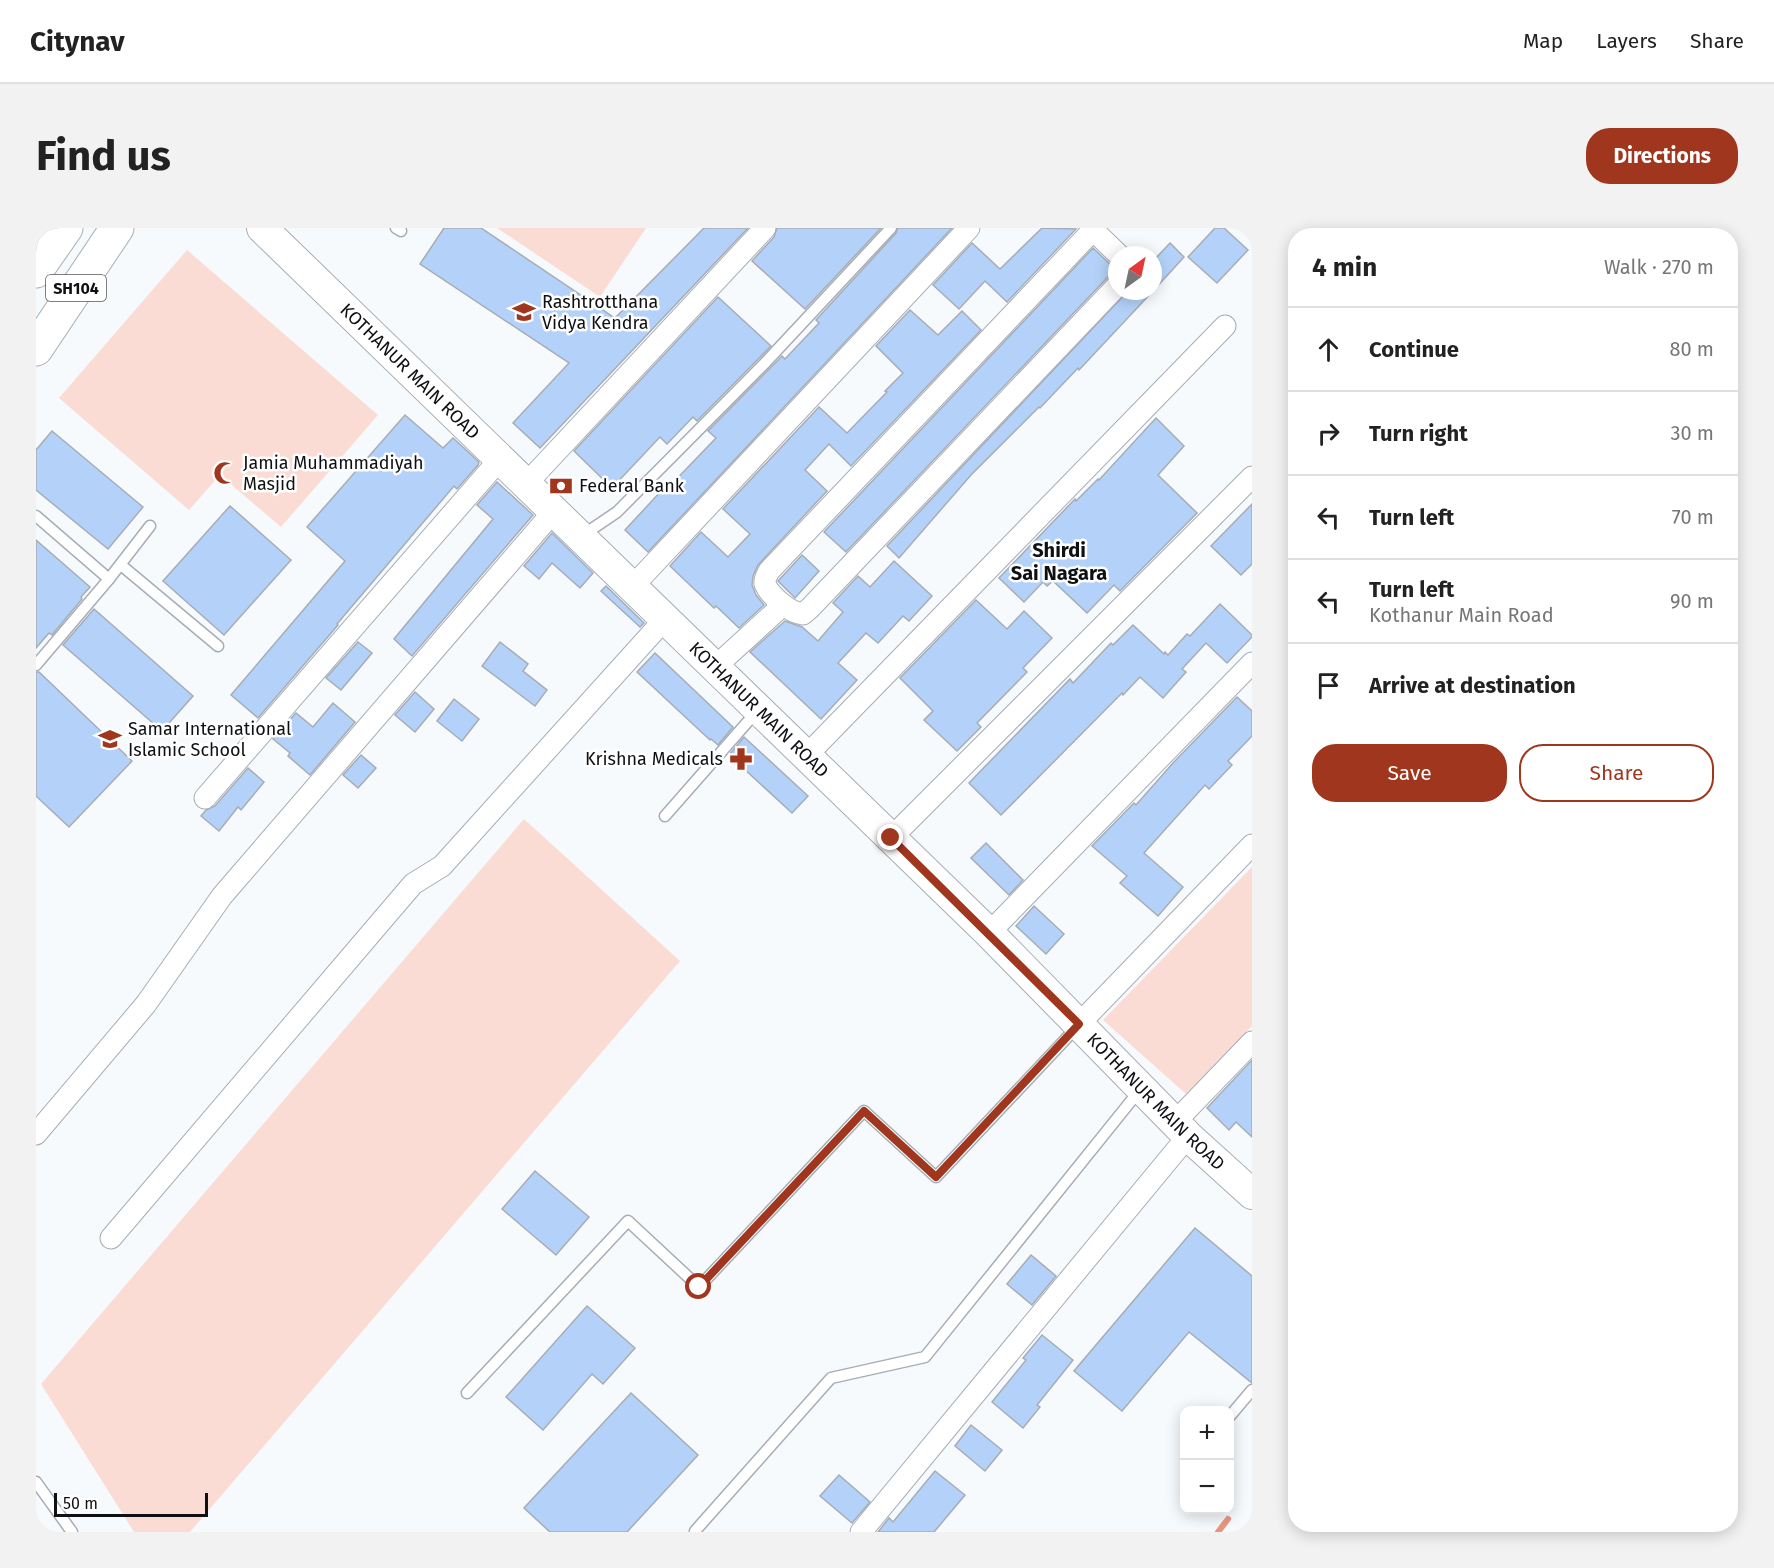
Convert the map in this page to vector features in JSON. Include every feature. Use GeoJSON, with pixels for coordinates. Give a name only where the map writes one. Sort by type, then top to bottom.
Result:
{"type":"FeatureCollection","features":[{"type":"Feature","properties":{"kind":"main road"},"geometry":{"type":"LineString","coordinates":[[36,238],[43,228]]}},
{"type":"Feature","properties":{"kind":"main road","name":"SH104"},"geometry":{"type":"LineString","coordinates":[[36,271],[66,228]]}},
{"type":"Feature","properties":{"kind":"main road","name":"SH104"},"geometry":{"type":"LineString","coordinates":[[36,313],[94,228]]}},
{"type":"Feature","properties":{"kind":"main road","name":"SH104"},"geometry":{"type":"LineString","coordinates":[[36,349],[117,228]]}},
{"type":"Feature","properties":{"kind":"main road","name":"KOTHANUR MAIN ROAD"},"geometry":{"type":"LineString","coordinates":[[262,228],[989,933],[1181,1129],[1251,1190]]}},
{"type":"Feature","properties":{"kind":"street"},"geometry":{"type":"LineString","coordinates":[[526,484],[765,228]]}},
{"type":"Feature","properties":{"kind":"street"},"geometry":{"type":"LineString","coordinates":[[632,587],[969,228]]}},
{"type":"Feature","properties":{"kind":"street"},"geometry":{"type":"LineString","coordinates":[[1108,295],[810,608],[803,614],[796,614],[783,605],[765,584],[765,577],[769,571],[1093,230],[1110,246]]}},
{"type":"Feature","properties":{"kind":"street"},"geometry":{"type":"LineString","coordinates":[[806,756],[1225,326]]}},
{"type":"Feature","properties":{"kind":"street"},"geometry":{"type":"LineString","coordinates":[[205,798],[500,459]]}},
{"type":"Feature","properties":{"kind":"street"},"geometry":{"type":"LineString","coordinates":[[891,838],[1252,477]]}},
{"type":"Feature","properties":{"kind":"street"},"geometry":{"type":"LineString","coordinates":[[36,1134],[147,1004],[222,896],[554,511]]}},
{"type":"Feature","properties":{"kind":"street"},"geometry":{"type":"LineString","coordinates":[[715,667],[783,605]]}},
{"type":"Feature","properties":{"kind":"street"},"geometry":{"type":"LineString","coordinates":[[111,1238],[413,884],[442,866],[665,619]]}},
{"type":"Feature","properties":{"kind":"street"},"geometry":{"type":"LineString","coordinates":[[989,933],[1252,663]]}},
{"type":"Feature","properties":{"kind":"street"},"geometry":{"type":"LineString","coordinates":[[1079,1024],[1252,845]]}},
{"type":"Feature","properties":{"kind":"street"},"geometry":{"type":"LineString","coordinates":[[861,1532],[1252,1042]]}},
{"type":"Feature","properties":{"kind":"lane"},"geometry":{"type":"LineString","coordinates":[[580,537],[617,512],[764,364],[891,228]]}},
{"type":"Feature","properties":{"kind":"lane"},"geometry":{"type":"LineString","coordinates":[[36,516],[109,579]]}},
{"type":"Feature","properties":{"kind":"lane"},"geometry":{"type":"LineString","coordinates":[[36,665],[121,565],[150,526]]}},
{"type":"Feature","properties":{"kind":"lane"},"geometry":{"type":"LineString","coordinates":[[121,565],[218,646]]}},
{"type":"Feature","properties":{"kind":"lane"},"geometry":{"type":"LineString","coordinates":[[664,816],[759,710]]}},
{"type":"Feature","properties":{"kind":"lane"},"geometry":{"type":"LineString","coordinates":[[467,1393],[628,1221],[699,1287],[864,1111],[936,1177],[1079,1024]]}},
{"type":"Feature","properties":{"kind":"lane"},"geometry":{"type":"LineString","coordinates":[[695,1531],[831,1378],[925,1357],[1142,1088]]}},
{"type":"Feature","properties":{"kind":"lane"},"geometry":{"type":"LineString","coordinates":[[1234,1411],[1252,1390]]}},
{"type":"Feature","properties":{"kind":"lane"},"geometry":{"type":"LineString","coordinates":[[36,1482],[72,1532]]}},
{"type":"Feature","properties":{"kind":"shaded area"},"geometry":{"type":"Polygon","coordinates":[[[497,228],[646,228],[600,297],[497,228]]]}},
{"type":"Feature","properties":{"kind":"shaded area"},"geometry":{"type":"Polygon","coordinates":[[[187,250],[378,415],[281,527],[220,475],[189,510],[59,398],[187,250]]]}},
{"type":"Feature","properties":{"kind":"shaded area"},"geometry":{"type":"Polygon","coordinates":[[[524,819],[680,961],[190,1532],[134,1532],[41,1384],[524,819]]]}},
{"type":"Feature","properties":{"kind":"shaded area"},"geometry":{"type":"Polygon","coordinates":[[[1252,867],[1252,1026],[1186,1094],[1103,1020],[1252,867]]]}},
{"type":"Feature","properties":{"kind":"building"},"geometry":{"type":"Polygon","coordinates":[[[444,228],[481,228],[615,318],[704,228],[748,228],[540,448],[513,423],[569,363],[420,264],[444,228]]]}},
{"type":"Feature","properties":{"kind":"building"},"geometry":{"type":"Polygon","coordinates":[[[777,228],[881,228],[805,309],[752,261],[774,237],[777,228]]]}},
{"type":"Feature","properties":{"kind":"building"},"geometry":{"type":"Polygon","coordinates":[[[898,228],[952,228],[648,552],[625,530],[662,490],[664,492],[716,438],[708,431],[782,356],[785,359],[819,323],[816,320],[896,233],[898,228]]]}},
{"type":"Feature","properties":{"kind":"building"},"geometry":{"type":"Polygon","coordinates":[[[1042,228],[1076,229],[1007,302],[985,281],[959,309],[933,285],[972,243],[1000,269],[1042,228]]]}},
{"type":"Feature","properties":{"kind":"building"},"geometry":{"type":"Polygon","coordinates":[[[1215,228],[1224,228],[1248,250],[1217,283],[1188,257],[1215,228]]]}},
{"type":"Feature","properties":{"kind":"building"},"geometry":{"type":"Polygon","coordinates":[[[1170,243],[1184,257],[1162,281],[1162,251],[1170,243]]]}},
{"type":"Feature","properties":{"kind":"building"},"geometry":{"type":"Polygon","coordinates":[[[1093,248],[1108,262],[1108,277],[846,552],[824,532],[1093,248]]]}},
{"type":"Feature","properties":{"kind":"building"},"geometry":{"type":"Polygon","coordinates":[[[718,297],[771,346],[697,421],[693,417],[667,444],[660,437],[612,488],[574,451],[718,297]]]}},
{"type":"Feature","properties":{"kind":"building"},"geometry":{"type":"Polygon","coordinates":[[[1119,300],[1145,300],[1079,370],[1078,368],[971,475],[899,558],[887,546],[1119,300]]]}},
{"type":"Feature","properties":{"kind":"building"},"geometry":{"type":"Polygon","coordinates":[[[910,310],[938,335],[962,311],[981,330],[851,466],[829,444],[805,470],[827,491],[758,565],[752,585],[764,605],[739,628],[716,606],[714,608],[670,566],[701,532],[728,557],[750,534],[723,509],[819,407],[847,433],[887,392],[885,391],[903,373],[876,346],[910,310]]]}},
{"type":"Feature","properties":{"kind":"building"},"geometry":{"type":"Polygon","coordinates":[[[405,415],[443,448],[453,438],[479,462],[478,465],[457,489],[454,486],[258,718],[231,695],[345,561],[307,527],[405,415]]]}},
{"type":"Feature","properties":{"kind":"building"},"geometry":{"type":"Polygon","coordinates":[[[1156,418],[1184,446],[1158,475],[1197,513],[1120,591],[1114,585],[1087,613],[1053,581],[1047,586],[1043,582],[1024,602],[999,578],[1075,499],[1076,501],[1099,480],[1156,418]]]}},
{"type":"Feature","properties":{"kind":"building"},"geometry":{"type":"Polygon","coordinates":[[[52,431],[143,507],[108,549],[36,490],[36,450],[52,431]]]}},
{"type":"Feature","properties":{"kind":"building"},"geometry":{"type":"Polygon","coordinates":[[[497,482],[533,515],[412,656],[394,639],[493,519],[477,505],[497,482]]]}},
{"type":"Feature","properties":{"kind":"building"},"geometry":{"type":"Polygon","coordinates":[[[1252,504],[1252,564],[1241,575],[1211,546],[1252,504]]]}},
{"type":"Feature","properties":{"kind":"building"},"geometry":{"type":"Polygon","coordinates":[[[230,506],[291,560],[224,635],[163,581],[230,506]]]}},
{"type":"Feature","properties":{"kind":"building"},"geometry":{"type":"Polygon","coordinates":[[[552,533],[593,573],[580,588],[552,563],[539,579],[524,566],[552,533]]]}},
{"type":"Feature","properties":{"kind":"building"},"geometry":{"type":"Polygon","coordinates":[[[36,540],[90,587],[52,635],[49,633],[36,648],[36,540]]]}},
{"type":"Feature","properties":{"kind":"building"},"geometry":{"type":"Polygon","coordinates":[[[802,555],[819,571],[795,598],[778,581],[802,555]]]}},
{"type":"Feature","properties":{"kind":"building"},"geometry":{"type":"Polygon","coordinates":[[[894,561],[932,596],[909,621],[903,616],[878,643],[866,633],[838,663],[857,680],[821,719],[750,652],[785,621],[802,627],[818,641],[843,612],[833,603],[858,576],[870,587],[894,561]]]}},
{"type":"Feature","properties":{"kind":"building"},"geometry":{"type":"Polygon","coordinates":[[[606,586],[644,623],[640,627],[601,591],[606,586]]]}},
{"type":"Feature","properties":{"kind":"building"},"geometry":{"type":"Polygon","coordinates":[[[976,600],[1007,629],[1024,611],[1052,638],[1023,668],[1027,672],[977,723],[981,727],[957,751],[924,720],[933,711],[900,678],[976,600]]]}},
{"type":"Feature","properties":{"kind":"building"},"geometry":{"type":"Polygon","coordinates":[[[1220,604],[1252,635],[1227,663],[1206,643],[1182,669],[1186,672],[1163,698],[1140,677],[1001,815],[969,783],[1070,679],[1073,683],[1111,643],[1113,645],[1133,625],[1164,654],[1165,652],[1168,655],[1187,634],[1190,636],[1220,604]]]}},
{"type":"Feature","properties":{"kind":"building"},"geometry":{"type":"Polygon","coordinates":[[[94,609],[193,696],[162,731],[63,645],[94,609]]]}},
{"type":"Feature","properties":{"kind":"building"},"geometry":{"type":"Polygon","coordinates":[[[358,642],[372,653],[341,690],[326,678],[358,642]]]}},
{"type":"Feature","properties":{"kind":"building"},"geometry":{"type":"Polygon","coordinates":[[[500,642],[528,664],[523,671],[547,690],[535,706],[482,666],[500,642]]]}},
{"type":"Feature","properties":{"kind":"building"},"geometry":{"type":"Polygon","coordinates":[[[655,653],[733,727],[718,745],[637,672],[655,653]]]}},
{"type":"Feature","properties":{"kind":"building"},"geometry":{"type":"Polygon","coordinates":[[[36,672],[39,672],[132,761],[69,827],[36,796],[36,672]]]}},
{"type":"Feature","properties":{"kind":"building"},"geometry":{"type":"Polygon","coordinates":[[[415,692],[434,709],[415,732],[395,715],[415,692]]]}},
{"type":"Feature","properties":{"kind":"building"},"geometry":{"type":"Polygon","coordinates":[[[1237,697],[1252,711],[1252,736],[1228,761],[1232,765],[1209,789],[1205,785],[1144,853],[1183,887],[1158,916],[1120,883],[1127,876],[1092,846],[1134,803],[1136,805],[1237,697]]]}},
{"type":"Feature","properties":{"kind":"building"},"geometry":{"type":"Polygon","coordinates":[[[454,699],[479,719],[462,741],[437,721],[454,699]]]}},
{"type":"Feature","properties":{"kind":"building"},"geometry":{"type":"Polygon","coordinates":[[[333,703],[355,722],[310,775],[288,756],[290,753],[273,739],[296,713],[313,727],[333,703]]]}},
{"type":"Feature","properties":{"kind":"building"},"geometry":{"type":"Polygon","coordinates":[[[744,737],[808,796],[792,813],[729,755],[744,737]]]}},
{"type":"Feature","properties":{"kind":"building"},"geometry":{"type":"Polygon","coordinates":[[[361,755],[376,768],[358,788],[343,775],[361,755]]]}},
{"type":"Feature","properties":{"kind":"building"},"geometry":{"type":"Polygon","coordinates":[[[248,768],[264,782],[241,810],[238,807],[219,831],[201,816],[206,810],[215,806],[248,768]]]}},
{"type":"Feature","properties":{"kind":"building"},"geometry":{"type":"Polygon","coordinates":[[[986,843],[1023,880],[1009,895],[971,858],[986,843]]]}},
{"type":"Feature","properties":{"kind":"building"},"geometry":{"type":"Polygon","coordinates":[[[1034,906],[1064,934],[1046,954],[1016,926],[1034,906]]]}},
{"type":"Feature","properties":{"kind":"building"},"geometry":{"type":"Polygon","coordinates":[[[1252,1060],[1252,1137],[1236,1122],[1229,1130],[1207,1108],[1252,1060]]]}},
{"type":"Feature","properties":{"kind":"building"},"geometry":{"type":"Polygon","coordinates":[[[535,1171],[589,1217],[556,1255],[502,1209],[535,1171]]]}},
{"type":"Feature","properties":{"kind":"building"},"geometry":{"type":"Polygon","coordinates":[[[1195,1228],[1252,1276],[1252,1383],[1189,1332],[1122,1411],[1074,1371],[1195,1228]]]}},
{"type":"Feature","properties":{"kind":"building"},"geometry":{"type":"Polygon","coordinates":[[[1031,1255],[1056,1276],[1032,1305],[1007,1284],[1031,1255]]]}},
{"type":"Feature","properties":{"kind":"building"},"geometry":{"type":"Polygon","coordinates":[[[587,1306],[635,1348],[603,1384],[592,1374],[543,1430],[506,1397],[587,1306]]]}},
{"type":"Feature","properties":{"kind":"building"},"geometry":{"type":"Polygon","coordinates":[[[1042,1335],[1073,1360],[1037,1405],[1040,1407],[1023,1428],[992,1402],[1026,1360],[1023,1358],[1042,1335]]]}},
{"type":"Feature","properties":{"kind":"building"},"geometry":{"type":"Polygon","coordinates":[[[631,1393],[698,1455],[627,1532],[550,1532],[524,1508],[631,1393]]]}},
{"type":"Feature","properties":{"kind":"building"},"geometry":{"type":"Polygon","coordinates":[[[971,1425],[1002,1450],[985,1471],[955,1446],[971,1425]]]}},
{"type":"Feature","properties":{"kind":"building"},"geometry":{"type":"Polygon","coordinates":[[[935,1471],[965,1495],[934,1532],[878,1532],[889,1518],[893,1522],[935,1471]]]}},
{"type":"Feature","properties":{"kind":"building"},"geometry":{"type":"Polygon","coordinates":[[[839,1475],[870,1502],[852,1523],[820,1496],[839,1475]]]}},
{"type":"Feature","properties":{"kind":"waterway"},"geometry":{"type":"LineString","coordinates":[[1218,1532],[1228,1519]]}},
{"type":"Feature","properties":{"kind":"place","name":"Rashtrotthana Vidya Kendra"},"geometry":{"type":"Point","coordinates":[524,312]}},
{"type":"Feature","properties":{"kind":"place","name":"Jamia Muhammadiyah Masjid"},"geometry":{"type":"Point","coordinates":[225,473]}},
{"type":"Feature","properties":{"kind":"place","name":"Federal Bank"},"geometry":{"type":"Point","coordinates":[561,486]}},
{"type":"Feature","properties":{"kind":"place","name":"Samar International Islamic School"},"geometry":{"type":"Point","coordinates":[110,739]}},
{"type":"Feature","properties":{"kind":"place","name":"Krishna Medicals"},"geometry":{"type":"Point","coordinates":[741,759]}},
{"type":"Feature","properties":{"kind":"district","name":"Shirdi Sai Nagara"},"geometry":{"type":"Point","coordinates":[1059,562]}},
{"type":"Feature","properties":{"kind":"route"},"geometry":{"type":"LineString","coordinates":[[699,1287],[864,1111],[936,1177],[1079,1024],[891,838]]}}]}
